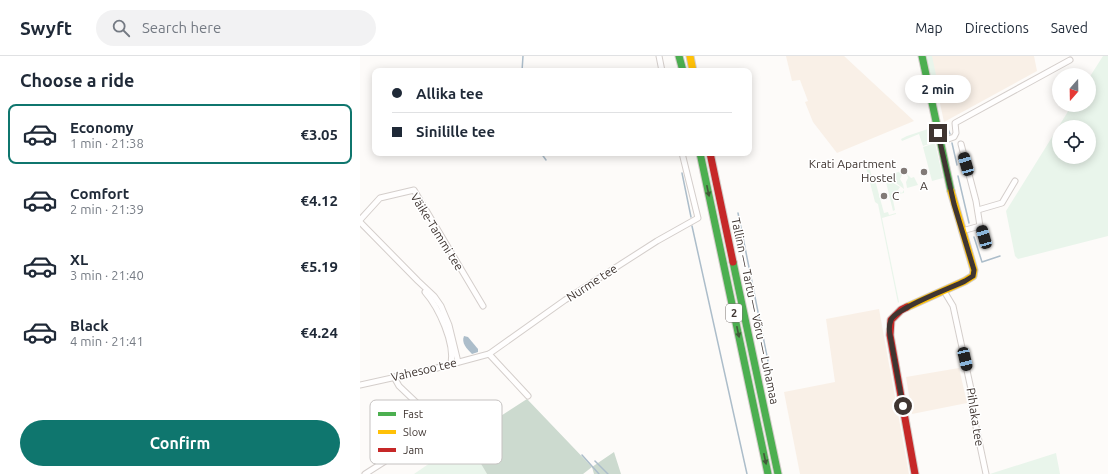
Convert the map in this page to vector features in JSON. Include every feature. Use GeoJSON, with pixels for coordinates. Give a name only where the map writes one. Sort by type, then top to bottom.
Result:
{"type":"FeatureCollection","features":[{"type":"Feature","properties":{"kind":"main road"},"geometry":{"type":"LineString","coordinates":[[679,56],[682,68]]}},
{"type":"Feature","properties":{"kind":"main road"},"geometry":{"type":"LineString","coordinates":[[690,56],[692,68]]}},
{"type":"Feature","properties":{"kind":"main road"},"geometry":{"type":"LineString","coordinates":[[916,474],[890,335],[890,325],[893,317],[901,310],[965,281],[973,276],[974,270],[962,231],[940,142],[922,56]]}},
{"type":"Feature","properties":{"kind":"main road","name":"Tallinn — Tartu — Võru — Luhamaa"},"geometry":{"type":"LineString","coordinates":[[701,156],[768,474]]}},
{"type":"Feature","properties":{"kind":"main road","name":"Tallinn — Tartu — Võru — Luhamaa"},"geometry":{"type":"LineString","coordinates":[[711,156],[778,474]]}},
{"type":"Feature","properties":{"kind":"street"},"geometry":{"type":"LineString","coordinates":[[659,56],[661,68]]}},
{"type":"Feature","properties":{"kind":"street"},"geometry":{"type":"LineString","coordinates":[[940,142],[954,137],[956,133],[955,123],[1070,60]]}},
{"type":"Feature","properties":{"kind":"street"},"geometry":{"type":"LineString","coordinates":[[961,144],[978,210],[980,226],[984,237]]}},
{"type":"Feature","properties":{"kind":"street","name":"Nurme tee"},"geometry":{"type":"LineString","coordinates":[[488,354],[572,296],[657,241],[698,218],[683,156]]}},
{"type":"Feature","properties":{"kind":"street"},"geometry":{"type":"LineString","coordinates":[[978,210],[1002,203],[1015,181]]}},
{"type":"Feature","properties":{"kind":"street","name":"Väike-Tammi tee"},"geometry":{"type":"LineString","coordinates":[[360,221],[380,198],[414,190],[483,306]]}},
{"type":"Feature","properties":{"kind":"street"},"geometry":{"type":"LineString","coordinates":[[360,221],[434,296],[441,306],[449,325],[458,362]]}},
{"type":"Feature","properties":{"kind":"street"},"geometry":{"type":"LineString","coordinates":[[962,231],[980,226]]}},
{"type":"Feature","properties":{"kind":"street"},"geometry":{"type":"LineString","coordinates":[[418,281],[441,317],[451,351],[451,364]]}},
{"type":"Feature","properties":{"kind":"street","name":"Pihlaka tee"},"geometry":{"type":"LineString","coordinates":[[944,291],[953,306],[970,383],[972,408],[986,474]]}},
{"type":"Feature","properties":{"kind":"street"},"geometry":{"type":"LineString","coordinates":[[488,354],[528,396]]}},
{"type":"Feature","properties":{"kind":"street","name":"Vahesoo tee"},"geometry":{"type":"LineString","coordinates":[[360,385],[488,354]]}},
{"type":"Feature","properties":{"kind":"street"},"geometry":{"type":"LineString","coordinates":[[394,377],[399,386],[414,400]]}},
{"type":"Feature","properties":{"kind":"street"},"geometry":{"type":"LineString","coordinates":[[365,474],[381,464]]}},
{"type":"Feature","properties":{"kind":"shaded area"},"geometry":{"type":"Polygon","coordinates":[[[786,56],[844,56],[914,121],[837,153],[813,122],[805,102],[808,101],[800,80],[792,81],[786,56]]]}},
{"type":"Feature","properties":{"kind":"shaded area"},"geometry":{"type":"Polygon","coordinates":[[[926,56],[932,56],[940,94],[939,97],[933,93],[926,56]]]}},
{"type":"Feature","properties":{"kind":"shaded area"},"geometry":{"type":"Polygon","coordinates":[[[930,56],[1034,56],[1037,71],[944,122],[930,56]]]}},
{"type":"Feature","properties":{"kind":"shaded area"},"geometry":{"type":"Polygon","coordinates":[[[1103,56],[1108,56],[1108,236],[1018,259],[1015,256],[1006,211],[1052,137],[1052,164],[1096,164],[1096,120],[1063,120],[1068,112],[1096,112],[1095,68],[1103,56]]]}},
{"type":"Feature","properties":{"kind":"shaded area"},"geometry":{"type":"Polygon","coordinates":[[[928,129],[932,130],[935,142],[923,146],[919,134],[902,141],[901,139],[907,136],[928,129]]]}},
{"type":"Feature","properties":{"kind":"shaded area"},"geometry":{"type":"Polygon","coordinates":[[[935,143],[943,178],[932,181],[923,147],[935,143]]]}},
{"type":"Feature","properties":{"kind":"shaded area"},"geometry":{"type":"Polygon","coordinates":[[[869,166],[872,178],[875,180],[884,213],[888,212],[889,215],[896,213],[882,218],[898,303],[878,204],[875,202],[866,167],[869,166]]]}},
{"type":"Feature","properties":{"kind":"shaded area"},"geometry":{"type":"Polygon","coordinates":[[[901,171],[902,175],[900,179],[904,189],[887,176],[901,171]]]}},
{"type":"Feature","properties":{"kind":"shaded area"},"geometry":{"type":"Polygon","coordinates":[[[907,174],[911,178],[914,177],[918,185],[907,188],[907,174]]]}},
{"type":"Feature","properties":{"kind":"shaded area"},"geometry":{"type":"Polygon","coordinates":[[[885,178],[900,187],[898,190],[902,193],[904,190],[904,193],[892,195],[895,210],[893,211],[885,178]]]}},
{"type":"Feature","properties":{"kind":"shaded area"},"geometry":{"type":"Polygon","coordinates":[[[879,309],[909,474],[800,474],[784,392],[835,382],[826,319],[879,309]]]}},
{"type":"Feature","properties":{"kind":"shaded area"},"geometry":{"type":"Polygon","coordinates":[[[959,368],[967,403],[912,414],[906,377],[959,368]]]}},
{"type":"Feature","properties":{"kind":"shaded area"},"geometry":{"type":"Polygon","coordinates":[[[527,399],[592,467],[583,474],[487,474],[481,464],[502,464],[502,415],[527,399]]]}},
{"type":"Feature","properties":{"kind":"shaded area"},"geometry":{"type":"Polygon","coordinates":[[[614,452],[621,474],[594,474],[592,467],[614,452]]]}},
{"type":"Feature","properties":{"kind":"shaded area"},"geometry":{"type":"Polygon","coordinates":[[[1056,453],[1060,474],[990,474],[996,472],[1056,453]]]}},
{"type":"Feature","properties":{"kind":"shaded area"},"geometry":{"type":"Polygon","coordinates":[[[429,464],[481,464],[487,474],[414,474],[429,464]]]}},
{"type":"Feature","properties":{"kind":"water"},"geometry":{"type":"Polygon","coordinates":[[[464,336],[468,337],[478,349],[478,352],[472,354],[468,350],[463,341],[464,336]]]}},
{"type":"Feature","properties":{"kind":"waterway"},"geometry":{"type":"LineString","coordinates":[[522,68],[523,56]]}},
{"type":"Feature","properties":{"kind":"waterway"},"geometry":{"type":"LineString","coordinates":[[948,129],[950,134]]}},
{"type":"Feature","properties":{"kind":"waterway"},"geometry":{"type":"LineString","coordinates":[[952,143],[957,165]]}},
{"type":"Feature","properties":{"kind":"waterway"},"geometry":{"type":"LineString","coordinates":[[543,156],[546,160]]}},
{"type":"Feature","properties":{"kind":"waterway"},"geometry":{"type":"LineString","coordinates":[[682,173],[691,217]]}},
{"type":"Feature","properties":{"kind":"waterway"},"geometry":{"type":"LineString","coordinates":[[958,176],[969,223]]}},
{"type":"Feature","properties":{"kind":"waterway"},"geometry":{"type":"LineString","coordinates":[[738,213],[770,371]]}},
{"type":"Feature","properties":{"kind":"waterway"},"geometry":{"type":"LineString","coordinates":[[692,226],[747,474]]}},
{"type":"Feature","properties":{"kind":"waterway"},"geometry":{"type":"LineString","coordinates":[[974,237],[982,262],[1000,256]]}},
{"type":"Feature","properties":{"kind":"waterway"},"geometry":{"type":"LineString","coordinates":[[582,455],[599,474]]}},
{"type":"Feature","properties":{"kind":"waterway"},"geometry":{"type":"LineString","coordinates":[[595,461],[608,474]]}},
{"type":"Feature","properties":{"kind":"traffic: fast"},"geometry":{"type":"LineString","coordinates":[[679,56],[682,68]]}},
{"type":"Feature","properties":{"kind":"traffic: fast"},"geometry":{"type":"LineString","coordinates":[[922,56],[951,191]]}},
{"type":"Feature","properties":{"kind":"traffic: fast"},"geometry":{"type":"LineString","coordinates":[[701,156],[768,474]]}},
{"type":"Feature","properties":{"kind":"traffic: fast"},"geometry":{"type":"LineString","coordinates":[[733,262],[778,474]]}},
{"type":"Feature","properties":{"kind":"traffic: slow"},"geometry":{"type":"LineString","coordinates":[[690,56],[692,68]]}},
{"type":"Feature","properties":{"kind":"traffic: slow"},"geometry":{"type":"LineString","coordinates":[[907,307],[973,276],[974,270],[951,191]]}},
{"type":"Feature","properties":{"kind":"traffic: jam"},"geometry":{"type":"LineString","coordinates":[[711,156],[733,262]]}},
{"type":"Feature","properties":{"kind":"traffic: jam"},"geometry":{"type":"LineString","coordinates":[[907,307],[901,310],[891,320],[890,335],[915,474]]}},
{"type":"Feature","properties":{"kind":"place","name":"Krati Apartment Hostel"},"geometry":{"type":"Point","coordinates":[904,171]}},
{"type":"Feature","properties":{"kind":"place","name":"A"},"geometry":{"type":"Point","coordinates":[924,172]}},
{"type":"Feature","properties":{"kind":"place","name":"C"},"geometry":{"type":"Point","coordinates":[884,196]}},
{"type":"Feature","properties":{"kind":"route"},"geometry":{"type":"LineString","coordinates":[[903,406],[889,330],[891,320],[901,310],[969,279],[973,276],[974,270],[954,204],[938,133]]}}]}
